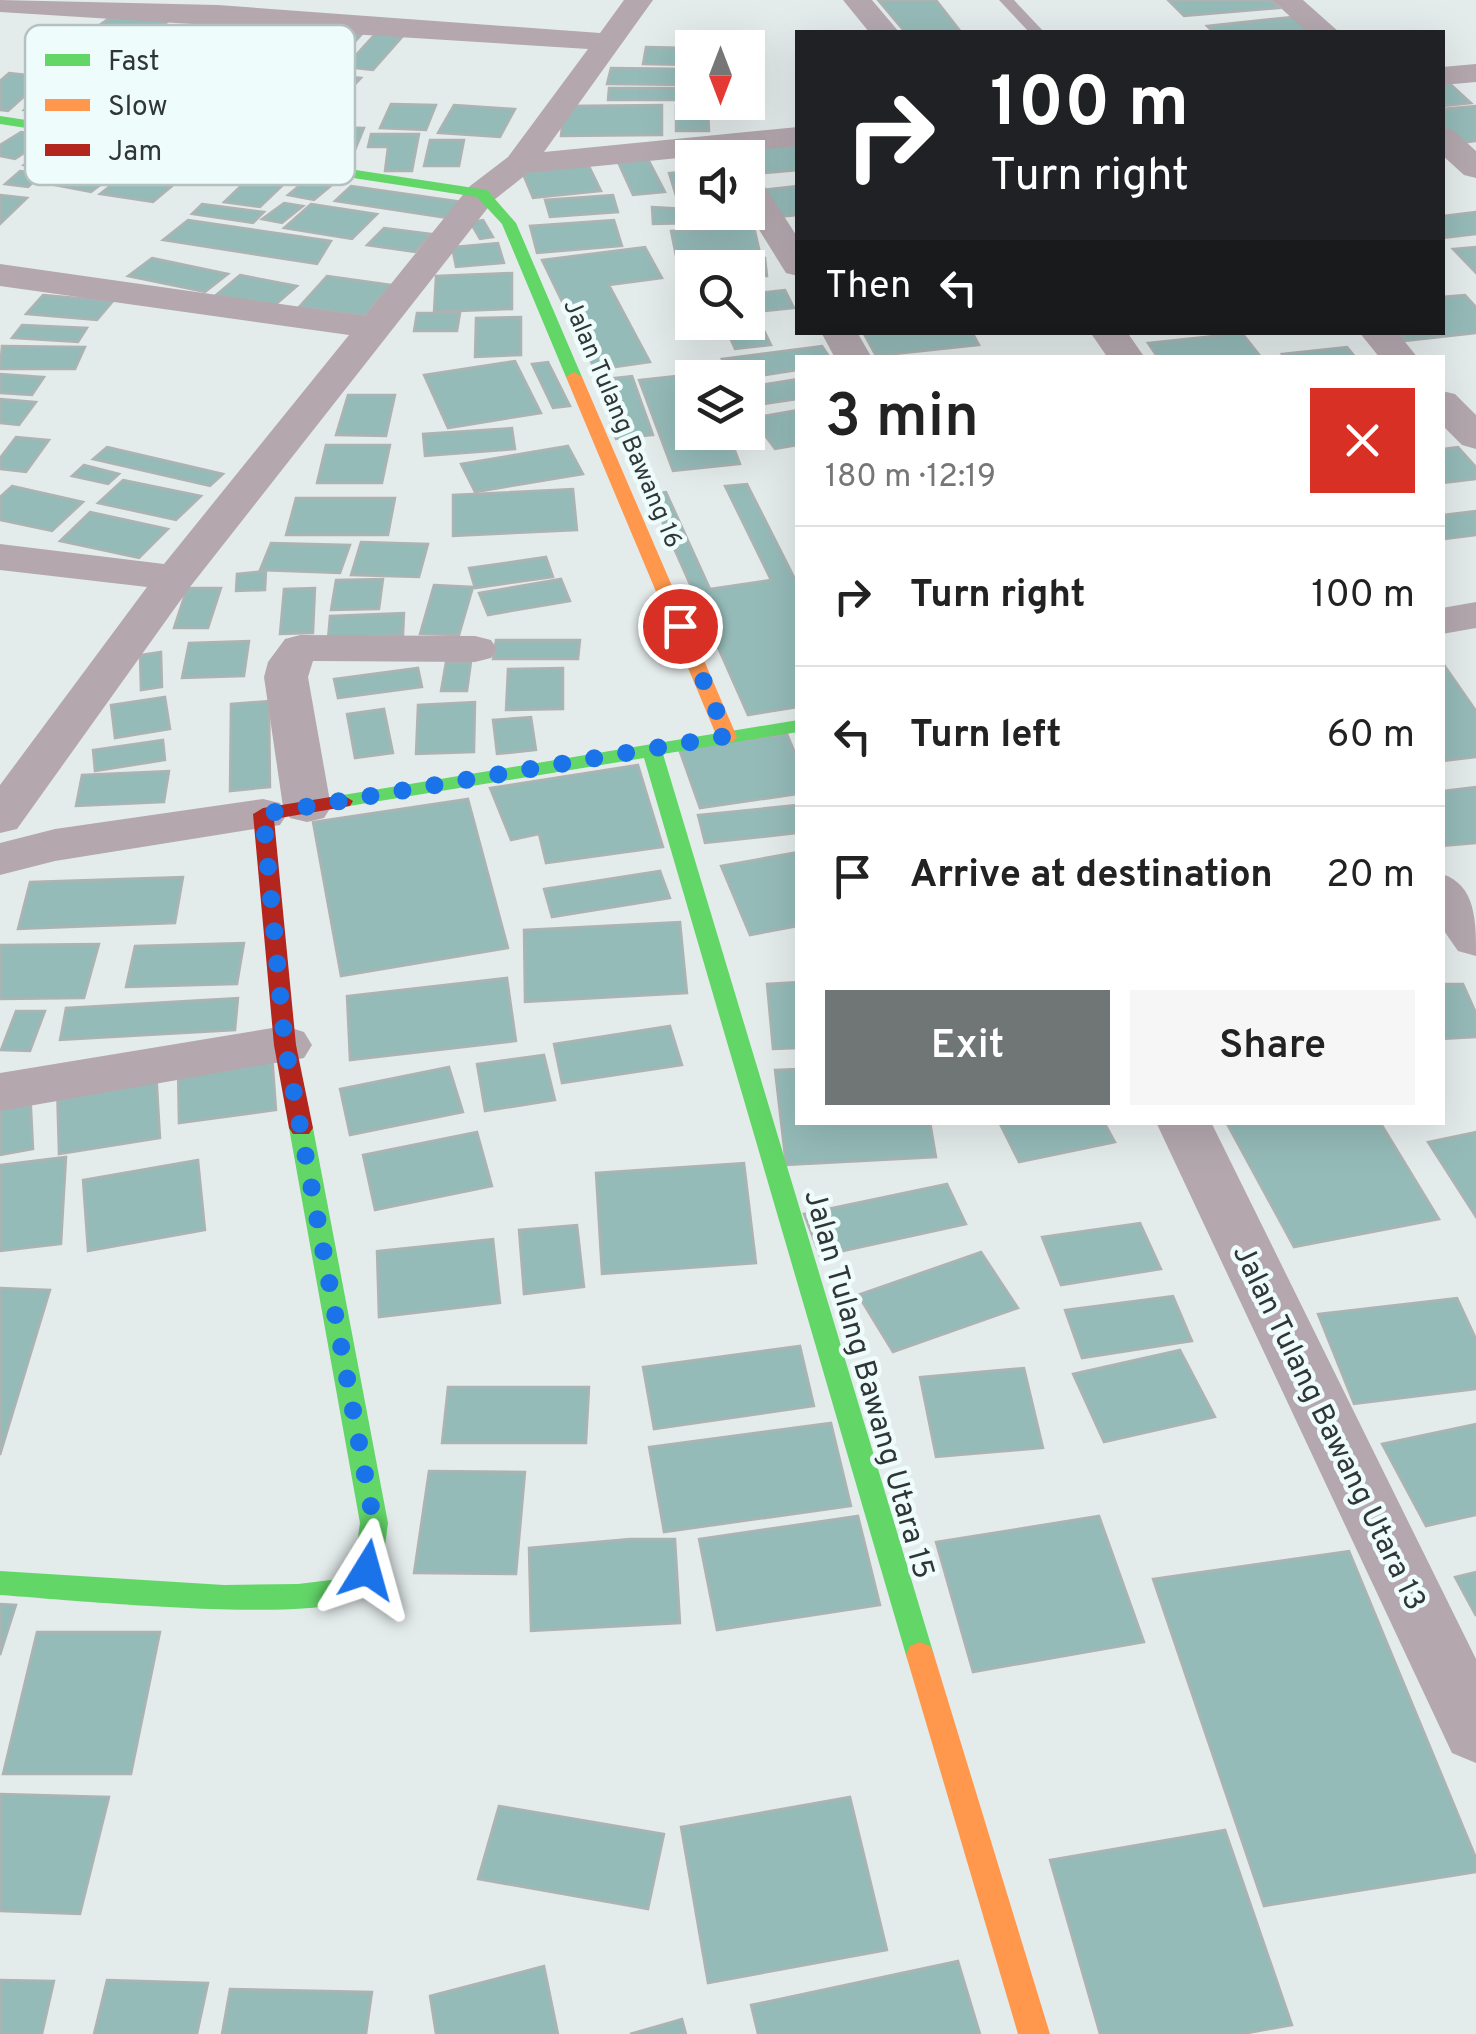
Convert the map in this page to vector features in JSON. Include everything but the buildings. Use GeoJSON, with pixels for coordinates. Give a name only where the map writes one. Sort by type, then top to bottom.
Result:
{"type":"FeatureCollection","features":[{"type":"Feature","properties":{"kind":"street"},"geometry":{"type":"LineString","coordinates":[[0,818],[176,578],[482,192],[520,164],[639,0]]}},
{"type":"Feature","properties":{"kind":"street"},"geometry":{"type":"LineString","coordinates":[[856,0],[882,30]]}},
{"type":"Feature","properties":{"kind":"street"},"geometry":{"type":"LineString","coordinates":[[1286,0],[1322,30]]}},
{"type":"Feature","properties":{"kind":"street"},"geometry":{"type":"LineString","coordinates":[[0,3],[200,12],[607,42]]}},
{"type":"Feature","properties":{"kind":"street"},"geometry":{"type":"LineString","coordinates":[[1445,76],[1476,73]]}},
{"type":"Feature","properties":{"kind":"street"},"geometry":{"type":"LineString","coordinates":[[0,120],[25,124]]}},
{"type":"Feature","properties":{"kind":"street"},"geometry":{"type":"LineString","coordinates":[[765,142],[795,137]]}},
{"type":"Feature","properties":{"kind":"street"},"geometry":{"type":"LineString","coordinates":[[1445,140],[1476,168]]}},
{"type":"Feature","properties":{"kind":"street"},"geometry":{"type":"LineString","coordinates":[[520,164],[675,153]]}},
{"type":"Feature","properties":{"kind":"street"},"geometry":{"type":"LineString","coordinates":[[355,173],[482,192]]}},
{"type":"Feature","properties":{"kind":"street","name":"Jalan Tulang Bawang 16"},"geometry":{"type":"LineString","coordinates":[[482,192],[509,223],[727,736]]}},
{"type":"Feature","properties":{"kind":"street"},"geometry":{"type":"LineString","coordinates":[[765,213],[795,261]]}},
{"type":"Feature","properties":{"kind":"street"},"geometry":{"type":"LineString","coordinates":[[12,287],[373,328]]}},
{"type":"Feature","properties":{"kind":"street"},"geometry":{"type":"LineString","coordinates":[[1379,335],[1397,355]]}},
{"type":"Feature","properties":{"kind":"street"},"geometry":{"type":"LineString","coordinates":[[1445,405],[1476,437]]}},
{"type":"Feature","properties":{"kind":"street"},"geometry":{"type":"LineString","coordinates":[[0,557],[176,578]]}},
{"type":"Feature","properties":{"kind":"street"},"geometry":{"type":"LineString","coordinates":[[1445,621],[1476,616]]}},
{"type":"Feature","properties":{"kind":"street"},"geometry":{"type":"LineString","coordinates":[[0,1583],[224,1597],[298,1596],[346,1590],[367,1570],[374,1523],[285,1045],[286,678],[290,662],[284,650],[475,649]]}},
{"type":"Feature","properties":{"kind":"street"},"geometry":{"type":"LineString","coordinates":[[0,860],[55,845],[795,726]]}},
{"type":"Feature","properties":{"kind":"street","name":"Jalan Tulang Bawang Utara 15"},"geometry":{"type":"LineString","coordinates":[[651,749],[909,1628],[1034,2034]]}},
{"type":"Feature","properties":{"kind":"street"},"geometry":{"type":"LineString","coordinates":[[1445,894],[1476,939]]}},
{"type":"Feature","properties":{"kind":"street"},"geometry":{"type":"LineString","coordinates":[[0,1092],[285,1045]]}},
{"type":"Feature","properties":{"kind":"street","name":"Jalan Tulang Bawang Utara 13"},"geometry":{"type":"LineString","coordinates":[[1185,1125],[1476,1731]]}},
{"type":"Feature","properties":{"kind":"lane"},"geometry":{"type":"LineString","coordinates":[[1006,0],[1035,30]]}},
{"type":"Feature","properties":{"kind":"traffic: fast"},"geometry":{"type":"LineString","coordinates":[[0,120],[25,124]]}},
{"type":"Feature","properties":{"kind":"traffic: fast"},"geometry":{"type":"LineString","coordinates":[[355,174],[482,193],[509,223],[574,377]]}},
{"type":"Feature","properties":{"kind":"traffic: fast"},"geometry":{"type":"LineString","coordinates":[[343,801],[795,726]]}},
{"type":"Feature","properties":{"kind":"traffic: fast"},"geometry":{"type":"LineString","coordinates":[[651,749],[920,1655]]}},
{"type":"Feature","properties":{"kind":"traffic: fast"},"geometry":{"type":"LineString","coordinates":[[0,1583],[224,1597],[298,1596],[346,1590],[367,1570],[374,1523],[301,1128]]}},
{"type":"Feature","properties":{"kind":"traffic: slow"},"geometry":{"type":"LineString","coordinates":[[574,377],[727,737]]}},
{"type":"Feature","properties":{"kind":"traffic: slow"},"geometry":{"type":"LineString","coordinates":[[920,1655],[1034,2034]]}},
{"type":"Feature","properties":{"kind":"traffic: jam"},"geometry":{"type":"LineString","coordinates":[[301,1128],[285,1045],[263,814],[343,801]]}},
{"type":"Feature","properties":{"kind":"route"},"geometry":{"type":"LineString","coordinates":[[367,1570],[374,1523],[285,1045],[263,814],[727,736],[680,626]]}}]}
